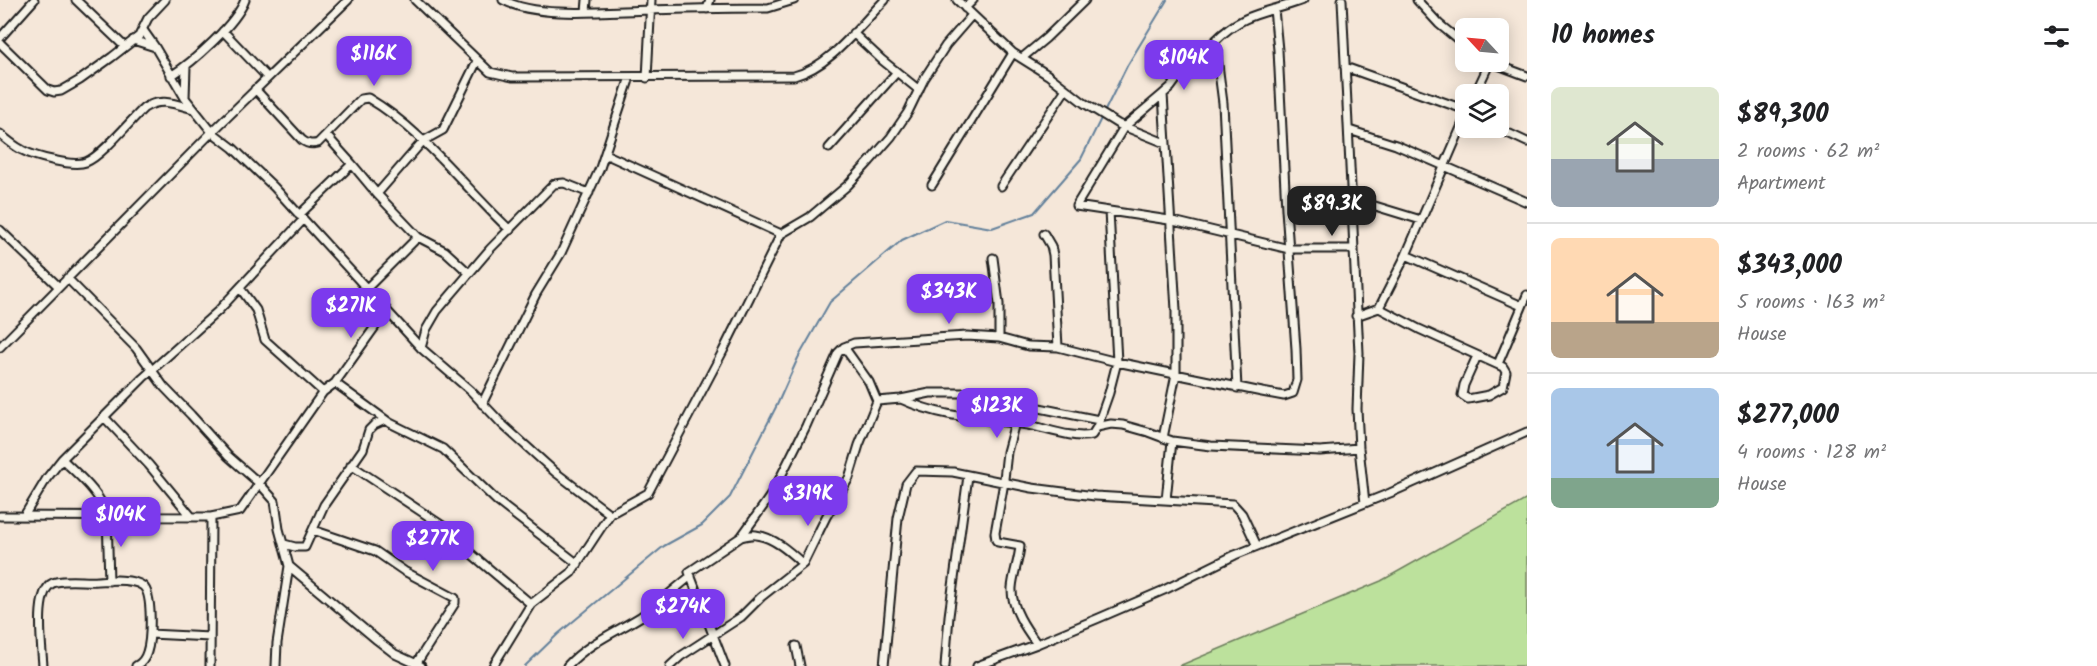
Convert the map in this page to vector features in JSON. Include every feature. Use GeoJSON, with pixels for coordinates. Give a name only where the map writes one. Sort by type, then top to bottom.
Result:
{"type":"FeatureCollection","features":[{"type":"Feature","properties":{"kind":"street"},"geometry":{"type":"LineString","coordinates":[[0,38],[34,0]]}},
{"type":"Feature","properties":{"kind":"street"},"geometry":{"type":"LineString","coordinates":[[76,0],[124,46]]}},
{"type":"Feature","properties":{"kind":"street"},"geometry":{"type":"LineString","coordinates":[[0,42],[48,90],[54,92],[80,80],[133,40],[143,30],[148,18],[165,0]]}},
{"type":"Feature","properties":{"kind":"street"},"geometry":{"type":"LineString","coordinates":[[171,76],[186,66],[223,31],[245,0]]}},
{"type":"Feature","properties":{"kind":"street"},"geometry":{"type":"LineString","coordinates":[[0,347],[267,77],[348,0]]}},
{"type":"Feature","properties":{"kind":"street"},"geometry":{"type":"LineString","coordinates":[[415,0],[490,72],[512,77],[647,78],[794,76],[810,72],[885,0]]}},
{"type":"Feature","properties":{"kind":"street"},"geometry":{"type":"LineString","coordinates":[[503,0],[517,7],[535,10],[586,12],[768,9],[794,0]]}},
{"type":"Feature","properties":{"kind":"street"},"geometry":{"type":"LineString","coordinates":[[586,12],[587,0]]}},
{"type":"Feature","properties":{"kind":"street"},"geometry":{"type":"LineString","coordinates":[[647,78],[651,0]]}},
{"type":"Feature","properties":{"kind":"street"},"geometry":{"type":"LineString","coordinates":[[707,9],[710,0]]}},
{"type":"Feature","properties":{"kind":"street"},"geometry":{"type":"LineString","coordinates":[[957,0],[1013,53],[1084,104],[1124,127],[1165,143]]}},
{"type":"Feature","properties":{"kind":"street"},"geometry":{"type":"LineString","coordinates":[[965,8],[973,0]]}},
{"type":"Feature","properties":{"kind":"street"},"geometry":{"type":"LineString","coordinates":[[1022,58],[1084,0]]}},
{"type":"Feature","properties":{"kind":"street"},"geometry":{"type":"LineString","coordinates":[[1303,0],[1242,19],[1229,27],[1189,62],[1171,87],[1124,127],[1076,206],[1169,220],[1289,249],[1353,249]]}},
{"type":"Feature","properties":{"kind":"street"},"geometry":{"type":"LineString","coordinates":[[1342,0],[1359,353],[1357,409],[1365,503]]}},
{"type":"Feature","properties":{"kind":"street"},"geometry":{"type":"LineString","coordinates":[[1417,0],[1439,24],[1455,37]]}},
{"type":"Feature","properties":{"kind":"street"},"geometry":{"type":"LineString","coordinates":[[725,666],[689,572],[741,537],[773,492],[818,400],[838,352],[844,347],[854,343],[891,340],[974,336],[999,338],[1028,346],[1058,347],[1237,388],[1284,396],[1293,393],[1297,380],[1296,349],[1274,9]]}},
{"type":"Feature","properties":{"kind":"street"},"geometry":{"type":"LineString","coordinates":[[493,666],[531,604],[558,585],[578,564],[610,514],[648,493],[723,351],[781,234],[801,224],[848,184],[891,137],[908,112],[931,67],[946,45],[972,15]]}},
{"type":"Feature","properties":{"kind":"street"},"geometry":{"type":"LineString","coordinates":[[143,30],[185,98],[212,132],[233,148],[274,187],[368,287],[421,348],[471,391],[555,472],[610,514]]}},
{"type":"Feature","properties":{"kind":"street"},"geometry":{"type":"LineString","coordinates":[[223,31],[267,77]]}},
{"type":"Feature","properties":{"kind":"street"},"geometry":{"type":"LineString","coordinates":[[853,33],[919,90]]}},
{"type":"Feature","properties":{"kind":"street"},"geometry":{"type":"LineString","coordinates":[[133,40],[155,47]]}},
{"type":"Feature","properties":{"kind":"street"},"geometry":{"type":"LineString","coordinates":[[1215,41],[1223,103],[1237,388]]}},
{"type":"Feature","properties":{"kind":"street"},"geometry":{"type":"LineString","coordinates":[[932,185],[1013,53]]}},
{"type":"Feature","properties":{"kind":"street"},"geometry":{"type":"LineString","coordinates":[[377,194],[423,141],[443,130],[477,61]]}},
{"type":"Feature","properties":{"kind":"street"},"geometry":{"type":"LineString","coordinates":[[185,98],[186,66]]}},
{"type":"Feature","properties":{"kind":"street"},"geometry":{"type":"LineString","coordinates":[[1345,67],[1455,106]]}},
{"type":"Feature","properties":{"kind":"street"},"geometry":{"type":"LineString","coordinates":[[1509,69],[1527,76]]}},
{"type":"Feature","properties":{"kind":"street"},"geometry":{"type":"LineString","coordinates":[[829,148],[897,72]]}},
{"type":"Feature","properties":{"kind":"street"},"geometry":{"type":"LineString","coordinates":[[482,404],[536,294],[561,253],[589,193],[605,154],[630,77]]}},
{"type":"Feature","properties":{"kind":"street"},"geometry":{"type":"LineString","coordinates":[[255,89],[306,143],[318,143],[364,97],[386,108],[423,141],[510,230]]}},
{"type":"Feature","properties":{"kind":"street"},"geometry":{"type":"LineString","coordinates":[[1001,186],[1066,89]]}},
{"type":"Feature","properties":{"kind":"street"},"geometry":{"type":"LineString","coordinates":[[1163,94],[1176,310],[1176,374],[1164,438]]}},
{"type":"Feature","properties":{"kind":"street"},"geometry":{"type":"LineString","coordinates":[[0,134],[12,144],[30,153],[73,163],[84,163],[96,157],[144,108],[153,102],[164,102],[194,110]]}},
{"type":"Feature","properties":{"kind":"street"},"geometry":{"type":"LineString","coordinates":[[1349,130],[1396,145],[1527,202]]}},
{"type":"Feature","properties":{"kind":"street"},"geometry":{"type":"LineString","coordinates":[[1509,134],[1527,142]]}},
{"type":"Feature","properties":{"kind":"street"},"geometry":{"type":"LineString","coordinates":[[326,135],[418,237],[445,251],[469,273]]}},
{"type":"Feature","properties":{"kind":"street"},"geometry":{"type":"LineString","coordinates":[[1356,316],[1379,308],[1406,255],[1456,138]]}},
{"type":"Feature","properties":{"kind":"street"},"geometry":{"type":"LineString","coordinates":[[605,154],[781,234]]}},
{"type":"Feature","properties":{"kind":"street"},"geometry":{"type":"LineString","coordinates":[[24,516],[47,478],[62,459],[153,369],[206,323],[352,164]]}},
{"type":"Feature","properties":{"kind":"street"},"geometry":{"type":"LineString","coordinates":[[421,348],[429,321],[469,273],[555,184],[564,183],[589,193]]}},
{"type":"Feature","properties":{"kind":"street"},"geometry":{"type":"LineString","coordinates":[[1352,199],[1421,220]]}},
{"type":"Feature","properties":{"kind":"street"},"geometry":{"type":"LineString","coordinates":[[901,399],[922,409],[947,416],[1088,436],[1094,433],[1118,362],[1108,211]]}},
{"type":"Feature","properties":{"kind":"street"},"geometry":{"type":"LineString","coordinates":[[0,230],[58,286]]}},
{"type":"Feature","properties":{"kind":"street"},"geometry":{"type":"LineString","coordinates":[[1044,234],[1052,246],[1058,347]]}},
{"type":"Feature","properties":{"kind":"street"},"geometry":{"type":"LineString","coordinates":[[368,287],[418,237]]}},
{"type":"Feature","properties":{"kind":"street"},"geometry":{"type":"LineString","coordinates":[[1406,255],[1522,306]]}},
{"type":"Feature","properties":{"kind":"street"},"geometry":{"type":"LineString","coordinates":[[993,258],[999,304],[999,338]]}},
{"type":"Feature","properties":{"kind":"street"},"geometry":{"type":"LineString","coordinates":[[67,278],[136,348],[164,387],[228,456],[259,483],[275,501],[279,529],[289,566],[277,643],[276,666]]}},
{"type":"Feature","properties":{"kind":"street"},"geometry":{"type":"LineString","coordinates":[[240,288],[256,309],[265,340],[323,392]]}},
{"type":"Feature","properties":{"kind":"street"},"geometry":{"type":"LineString","coordinates":[[1498,364],[1527,295]]}},
{"type":"Feature","properties":{"kind":"street"},"geometry":{"type":"LineString","coordinates":[[1379,308],[1503,367],[1506,372],[1503,387],[1489,395],[1468,399],[1462,395],[1464,385],[1477,356]]}},
{"type":"Feature","properties":{"kind":"street"},"geometry":{"type":"LineString","coordinates":[[0,516],[211,517],[240,512],[323,392],[335,383],[387,310]]}},
{"type":"Feature","properties":{"kind":"street"},"geometry":{"type":"LineString","coordinates":[[670,666],[681,656],[741,617],[761,597],[803,564],[826,517],[849,478],[859,445],[877,401],[869,382],[844,347]]}},
{"type":"Feature","properties":{"kind":"street"},"geometry":{"type":"LineString","coordinates":[[335,383],[385,420],[443,448],[498,502],[578,564]]}},
{"type":"Feature","properties":{"kind":"street"},"geometry":{"type":"LineString","coordinates":[[877,401],[930,393],[965,393],[1098,424],[1123,425],[1172,441],[1211,446],[1306,450],[1359,448]]}},
{"type":"Feature","properties":{"kind":"street"},"geometry":{"type":"LineString","coordinates":[[1020,404],[1003,481],[995,538],[998,542],[1020,546],[1012,586],[1012,598],[1028,632],[1037,644]]}},
{"type":"Feature","properties":{"kind":"street"},"geometry":{"type":"LineString","coordinates":[[105,418],[149,465],[191,516]]}},
{"type":"Feature","properties":{"kind":"street"},"geometry":{"type":"LineString","coordinates":[[284,544],[295,548],[305,546],[324,505],[363,449],[369,430],[385,420]]}},
{"type":"Feature","properties":{"kind":"street"},"geometry":{"type":"LineString","coordinates":[[977,666],[1037,644],[1141,600],[1257,546],[1365,503],[1527,432]]}},
{"type":"Feature","properties":{"kind":"street"},"geometry":{"type":"LineString","coordinates":[[1166,501],[1172,441]]}},
{"type":"Feature","properties":{"kind":"street"},"geometry":{"type":"LineString","coordinates":[[62,459],[99,497],[107,516],[109,581]]}},
{"type":"Feature","properties":{"kind":"street"},"geometry":{"type":"LineString","coordinates":[[351,465],[443,526],[468,551],[531,604]]}},
{"type":"Feature","properties":{"kind":"street"},"geometry":{"type":"LineString","coordinates":[[884,666],[898,518],[906,484],[913,473],[923,470],[953,472],[1032,488],[1086,495],[1233,504],[1242,514],[1257,546]]}},
{"type":"Feature","properties":{"kind":"street"},"geometry":{"type":"LineString","coordinates":[[945,666],[949,616],[968,476]]}},
{"type":"Feature","properties":{"kind":"street"},"geometry":{"type":"LineString","coordinates":[[210,666],[211,517]]}},
{"type":"Feature","properties":{"kind":"street"},"geometry":{"type":"LineString","coordinates":[[289,566],[395,654],[418,665],[455,603],[455,598],[404,571],[375,551],[313,530]]}},
{"type":"Feature","properties":{"kind":"street"},"geometry":{"type":"LineString","coordinates":[[741,537],[756,535],[770,540],[803,564]]}},
{"type":"Feature","properties":{"kind":"street"},"geometry":{"type":"LineString","coordinates":[[567,666],[578,654],[597,640],[643,615],[691,576]]}},
{"type":"Feature","properties":{"kind":"street"},"geometry":{"type":"LineString","coordinates":[[43,666],[41,612],[42,595],[46,587],[55,582],[109,581],[134,582],[142,585],[147,591],[150,634],[144,660],[136,666]]}},
{"type":"Feature","properties":{"kind":"street"},"geometry":{"type":"LineString","coordinates":[[150,634],[210,637]]}},
{"type":"Feature","properties":{"kind":"street"},"geometry":{"type":"LineString","coordinates":[[796,646],[800,666]]}},
{"type":"Feature","properties":{"kind":"green space"},"geometry":{"type":"Polygon","coordinates":[[[1527,499],[1527,666],[1179,666],[1381,581],[1527,499]]]}},
{"type":"Feature","properties":{"kind":"waterway"},"geometry":{"type":"LineString","coordinates":[[525,666],[558,634],[664,546],[702,525],[730,497],[798,358],[830,302],[902,240],[945,220],[992,228],[1034,213],[1081,159],[1127,66],[1167,0]]}}]}
